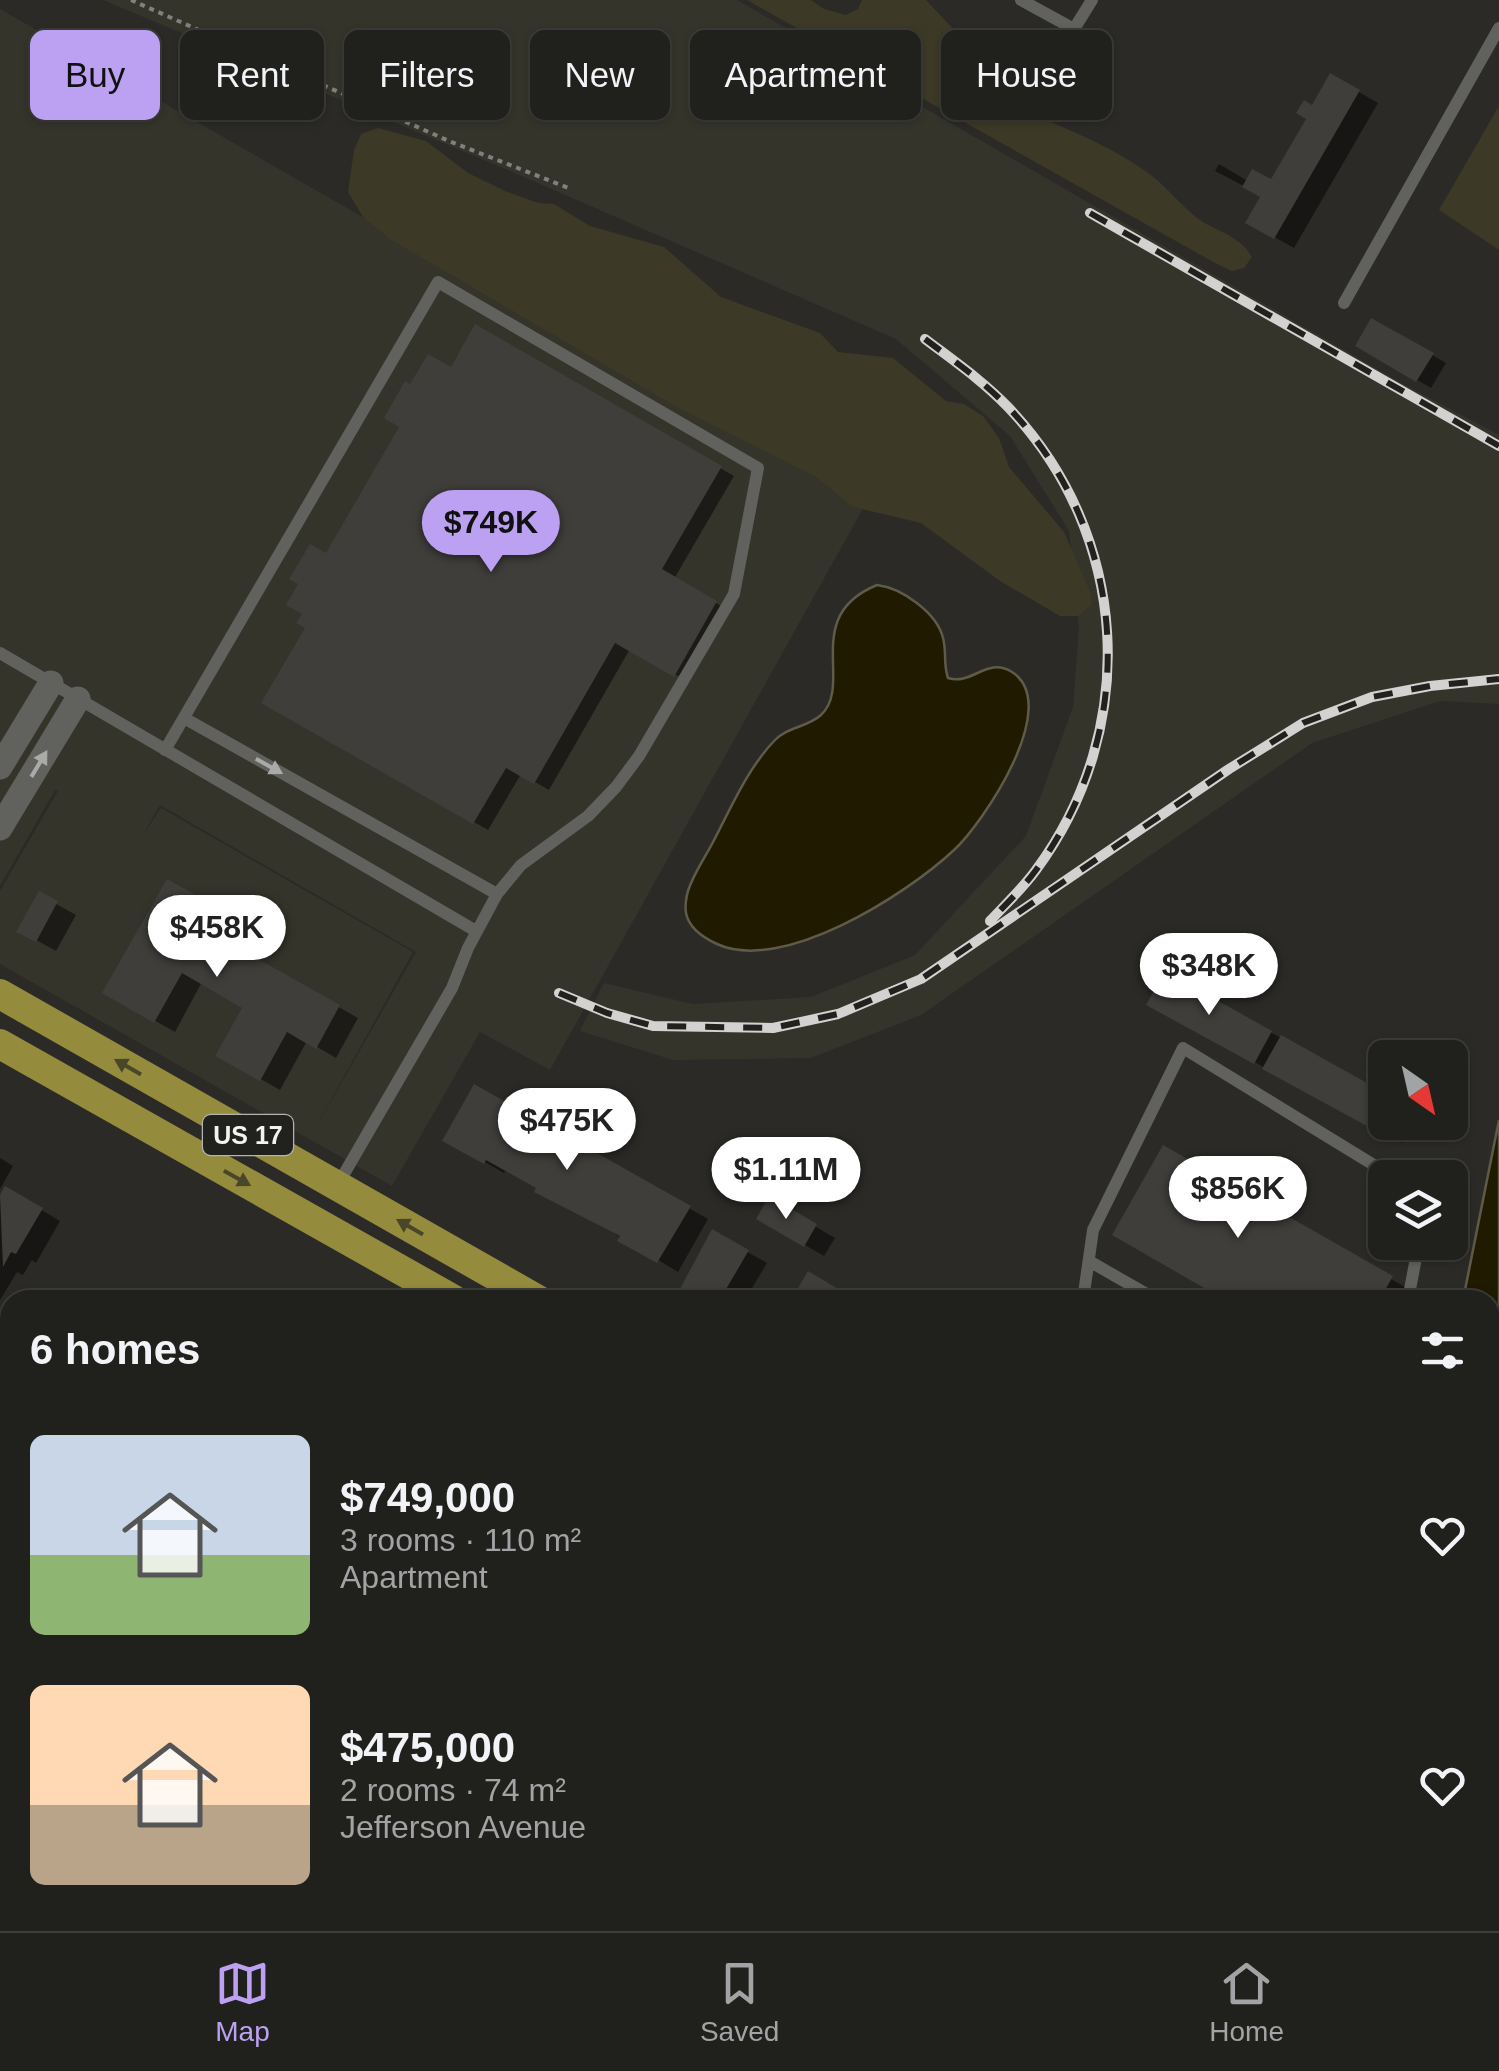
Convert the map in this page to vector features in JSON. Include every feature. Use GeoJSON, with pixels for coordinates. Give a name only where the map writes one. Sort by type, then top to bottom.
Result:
{"type":"FeatureCollection","features":[{"type":"Feature","properties":{"kind":"main road","name":"US 17"},"geometry":{"type":"LineString","coordinates":[[0,994],[337,1186],[500,1290]]}},
{"type":"Feature","properties":{"kind":"main road","name":"US 17"},"geometry":{"type":"LineString","coordinates":[[0,1044],[436,1290]]}},
{"type":"Feature","properties":{"kind":"street"},"geometry":{"type":"LineString","coordinates":[[0,767],[50,683]]}},
{"type":"Feature","properties":{"kind":"street"},"geometry":{"type":"LineString","coordinates":[[0,828],[78,699]]}},
{"type":"Feature","properties":{"kind":"lane"},"geometry":{"type":"LineString","coordinates":[[1021,0],[1074,29],[1092,0]]}},
{"type":"Feature","properties":{"kind":"lane"},"geometry":{"type":"LineString","coordinates":[[1344,303],[1499,28]]}},
{"type":"Feature","properties":{"kind":"lane"},"geometry":{"type":"LineString","coordinates":[[165,750],[438,282],[758,468],[734,594],[639,756],[616,787],[588,816],[521,865],[497,894],[452,988],[337,1186]]}},
{"type":"Feature","properties":{"kind":"lane"},"geometry":{"type":"LineString","coordinates":[[0,654],[476,931]]}},
{"type":"Feature","properties":{"kind":"lane"},"geometry":{"type":"LineString","coordinates":[[184,718],[497,894]]}},
{"type":"Feature","properties":{"kind":"lane"},"geometry":{"type":"LineString","coordinates":[[1084,1290],[1093,1230],[1183,1048],[1368,1161]]}},
{"type":"Feature","properties":{"kind":"lane"},"geometry":{"type":"LineString","coordinates":[[1410,1290],[1416,1260]]}},
{"type":"Feature","properties":{"kind":"lane"},"geometry":{"type":"LineString","coordinates":[[1088,1261],[1139,1290]]}},
{"type":"Feature","properties":{"kind":"path"},"geometry":{"type":"LineString","coordinates":[[131,0],[449,141],[571,189]]}},
{"type":"Feature","properties":{"kind":"shaded area"},"geometry":{"type":"Polygon","coordinates":[[[103,0],[737,0],[789,30],[690,30],[690,120],[921,120],[921,106],[1403,384],[1499,435],[1499,704],[1440,701],[1312,743],[921,1015],[811,1058],[673,1060],[580,1031],[604,983],[693,1004],[811,997],[915,955],[1026,836],[1073,707],[1079,627],[1069,531],[1010,436],[896,339],[389,120],[510,120],[510,30],[344,30],[344,101],[324,93],[324,30],[180,32],[103,0]]]}},
{"type":"Feature","properties":{"kind":"shaded area"},"geometry":{"type":"Polygon","coordinates":[[[747,0],[811,0],[824,9],[846,15],[858,9],[862,0],[926,0],[954,30],[941,30],[941,109],[921,98],[921,30],[800,30],[747,0]]]}},
{"type":"Feature","properties":{"kind":"shaded area"},"geometry":{"type":"Polygon","coordinates":[[[0,9],[37,30],[30,30],[30,120],[160,120],[160,101],[180,112],[180,120],[194,120],[865,505],[550,1070],[480,1032],[392,1186],[0,964],[0,891],[58,791],[55,790],[0,886],[0,9]],[[160,805],[141,838],[161,808],[413,952],[311,1136],[416,952],[160,805]]]}},
{"type":"Feature","properties":{"kind":"shaded area"},"geometry":{"type":"Polygon","coordinates":[[[1499,106],[1499,250],[1439,210],[1499,106]]]}},
{"type":"Feature","properties":{"kind":"shaded area"},"geometry":{"type":"Polygon","coordinates":[[[961,120],[1045,120],[1099,144],[1156,179],[1196,217],[1234,238],[1252,257],[1244,268],[1232,271],[961,120]]]}},
{"type":"Feature","properties":{"kind":"shaded area"},"geometry":{"type":"Polygon","coordinates":[[[378,128],[426,141],[468,173],[505,191],[538,203],[554,204],[590,226],[664,247],[721,297],[820,333],[838,352],[893,358],[946,401],[964,404],[983,416],[999,438],[1009,467],[1064,532],[1091,594],[1091,605],[1078,616],[1060,616],[1000,581],[921,523],[853,507],[816,477],[675,406],[390,239],[363,217],[348,192],[354,150],[361,134],[378,128]]]}},
{"type":"Feature","properties":{"kind":"shaded area"},"geometry":{"type":"Polygon","coordinates":[[[877,585],[907,596],[934,620],[943,638],[948,678],[965,678],[987,669],[1003,668],[1012,672],[1025,688],[1029,710],[1013,763],[999,791],[954,850],[875,907],[808,939],[775,948],[744,950],[717,944],[698,932],[688,919],[686,899],[693,879],[740,789],[765,751],[780,736],[821,715],[830,702],[835,632],[841,614],[854,598],[877,585]]]}},
{"type":"Feature","properties":{"kind":"shaded area"},"geometry":{"type":"Polygon","coordinates":[[[1499,1120],[1499,1290],[1465,1290],[1499,1120]]]}},
{"type":"Feature","properties":{"kind":"building"},"geometry":{"type":"Polygon","coordinates":[[[1330,73],[1360,90],[1274,239],[1245,223],[1260,197],[1242,187],[1252,169],[1271,179],[1306,119],[1296,113],[1304,100],[1312,105],[1330,73]]]}},
{"type":"Feature","properties":{"kind":"building"},"geometry":{"type":"Polygon","coordinates":[[[1371,318],[1434,353],[1416,382],[1355,346],[1371,318]]]}},
{"type":"Feature","properties":{"kind":"building"},"geometry":{"type":"Polygon","coordinates":[[[475,324],[722,466],[662,569],[717,601],[674,677],[615,643],[534,784],[506,768],[473,824],[261,703],[305,628],[296,623],[302,614],[286,605],[298,584],[289,579],[310,544],[326,553],[399,427],[384,418],[405,381],[410,384],[428,354],[451,367],[475,324]]]}},
{"type":"Feature","properties":{"kind":"building"},"geometry":{"type":"Polygon","coordinates":[[[167,879],[242,921],[236,930],[243,934],[238,942],[209,925],[206,930],[340,1005],[316,1049],[287,1032],[260,1081],[215,1056],[242,1008],[182,973],[154,1023],[102,993],[167,879]]]}},
{"type":"Feature","properties":{"kind":"building"},"geometry":{"type":"Polygon","coordinates":[[[39,891],[58,901],[36,942],[16,932],[39,891]]]}},
{"type":"Feature","properties":{"kind":"building"},"geometry":{"type":"Polygon","coordinates":[[[1165,971],[1272,1031],[1254,1064],[1146,1005],[1165,971]]]}},
{"type":"Feature","properties":{"kind":"building"},"geometry":{"type":"Polygon","coordinates":[[[1281,1035],[1368,1084],[1368,1127],[1262,1069],[1281,1035]]]}},
{"type":"Feature","properties":{"kind":"building"},"geometry":{"type":"Polygon","coordinates":[[[474,1084],[691,1206],[657,1263],[617,1241],[620,1236],[534,1192],[536,1188],[442,1141],[474,1084]]]}},
{"type":"Feature","properties":{"kind":"building"},"geometry":{"type":"Polygon","coordinates":[[[1163,1145],[1393,1276],[1385,1290],[1208,1290],[1112,1235],[1163,1145]]]}},
{"type":"Feature","properties":{"kind":"building"},"geometry":{"type":"Polygon","coordinates":[[[5,1186],[43,1208],[16,1254],[11,1252],[3,1267],[0,1195],[5,1186]]]}},
{"type":"Feature","properties":{"kind":"building"},"geometry":{"type":"Polygon","coordinates":[[[769,1196],[817,1224],[804,1247],[756,1219],[769,1196]]]}},
{"type":"Feature","properties":{"kind":"building"},"geometry":{"type":"Polygon","coordinates":[[[712,1229],[749,1250],[726,1290],[679,1290],[712,1229]]]}},
{"type":"Feature","properties":{"kind":"building"},"geometry":{"type":"Polygon","coordinates":[[[808,1271],[840,1290],[797,1290],[808,1271]]]}},
{"type":"Feature","properties":{"kind":"railway"},"geometry":{"type":"LineString","coordinates":[[1090,213],[1499,446]]}},
{"type":"Feature","properties":{"kind":"railway"},"geometry":{"type":"LineString","coordinates":[[925,339],[1008,407],[1049,458],[1079,513],[1098,572],[1107,633],[1105,695],[1093,756],[1070,815],[1036,870],[990,921]]}},
{"type":"Feature","properties":{"kind":"railway"},"geometry":{"type":"LineString","coordinates":[[559,993],[653,1026],[773,1028],[838,1014],[921,979],[1303,723],[1372,697],[1499,679]]}}]}
